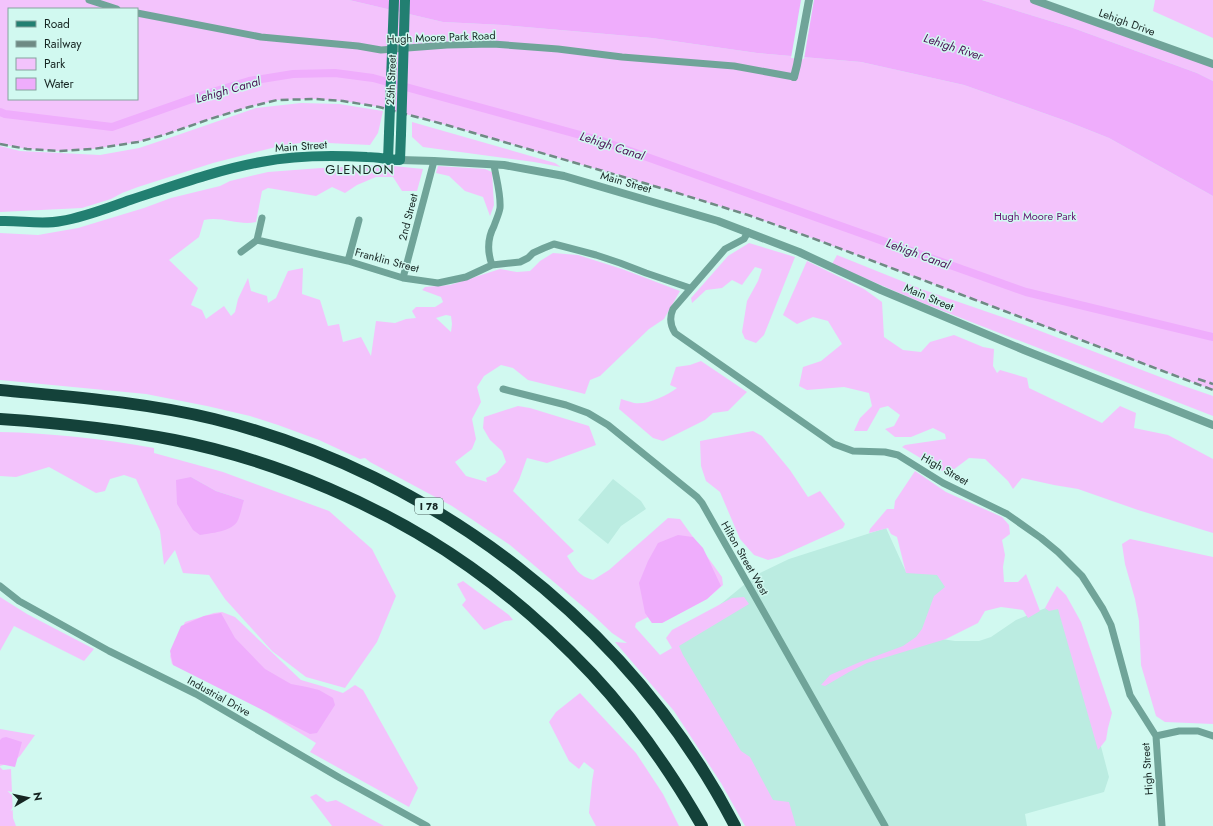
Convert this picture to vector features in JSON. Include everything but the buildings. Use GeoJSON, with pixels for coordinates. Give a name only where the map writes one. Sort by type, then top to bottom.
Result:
{"type":"FeatureCollection","features":[{"type":"Feature","properties":{"kind":"highway","name":"I 78"},"geometry":{"type":"LineString","coordinates":[[0,390],[118,402],[183,412],[227,423],[266,434],[319,453],[374,477],[427,506],[473,534],[515,566],[559,601],[598,638],[654,701],[685,744],[735,826]]}},
{"type":"Feature","properties":{"kind":"highway","name":"I 78"},"geometry":{"type":"LineString","coordinates":[[0,419],[102,429],[175,440],[253,461],[305,478],[361,504],[424,537],[470,566],[513,600],[555,636],[583,665],[611,696],[643,736],[678,786],[702,826]]}},
{"type":"Feature","properties":{"kind":"main road","name":"25th Street"},"geometry":{"type":"LineString","coordinates":[[388,160],[394,0]]}},
{"type":"Feature","properties":{"kind":"main road","name":"25th Street"},"geometry":{"type":"LineString","coordinates":[[400,160],[405,0]]}},
{"type":"Feature","properties":{"kind":"main road","name":"Main Street"},"geometry":{"type":"LineString","coordinates":[[0,221],[50,222],[65,220],[95,212],[217,172],[261,162],[314,156],[369,157],[400,160]]}},
{"type":"Feature","properties":{"kind":"street"},"geometry":{"type":"LineString","coordinates":[[89,0],[114,8]]}},
{"type":"Feature","properties":{"kind":"street"},"geometry":{"type":"LineString","coordinates":[[794,77],[809,0]]}},
{"type":"Feature","properties":{"kind":"street","name":"Lehigh Drive"},"geometry":{"type":"LineString","coordinates":[[1034,0],[1213,64]]}},
{"type":"Feature","properties":{"kind":"street","name":"Hugh Moore Park Road"},"geometry":{"type":"LineString","coordinates":[[138,13],[261,37],[358,46],[381,50],[447,45],[493,44],[558,49],[622,57],[734,66],[794,77]]}},
{"type":"Feature","properties":{"kind":"street","name":"Main Street"},"geometry":{"type":"LineString","coordinates":[[400,160],[494,164],[564,176],[718,221],[798,252],[881,290],[1024,350],[1213,425]]}},
{"type":"Feature","properties":{"kind":"street","name":"2nd Street"},"geometry":{"type":"LineString","coordinates":[[403,278],[434,161]]}},
{"type":"Feature","properties":{"kind":"street"},"geometry":{"type":"LineString","coordinates":[[492,265],[488,252],[488,242],[500,208],[494,164]]}},
{"type":"Feature","properties":{"kind":"street"},"geometry":{"type":"LineString","coordinates":[[241,252],[257,240],[262,218]]}},
{"type":"Feature","properties":{"kind":"street"},"geometry":{"type":"LineString","coordinates":[[348,261],[359,220]]}},
{"type":"Feature","properties":{"kind":"street","name":"High Street"},"geometry":{"type":"LineString","coordinates":[[748,232],[744,239],[725,249],[673,309],[670,315],[671,328],[675,333],[834,444],[853,451],[884,452],[898,455],[944,483],[1008,514],[1058,552],[1082,576],[1103,609],[1111,625],[1130,695],[1156,736],[1162,826]]}},
{"type":"Feature","properties":{"kind":"street","name":"Franklin Street"},"geometry":{"type":"LineString","coordinates":[[257,240],[348,261],[403,278],[438,283],[466,277],[492,265],[520,262],[528,258],[533,253],[554,244],[620,262],[646,273],[690,288]]}},
{"type":"Feature","properties":{"kind":"street","name":"Hilton Street West"},"geometry":{"type":"LineString","coordinates":[[503,390],[566,405],[588,413],[608,425],[702,503],[885,826]]}},
{"type":"Feature","properties":{"kind":"street","name":"Industrial Drive"},"geometry":{"type":"LineString","coordinates":[[0,586],[19,601],[109,651],[196,694],[340,778],[427,826]]}},
{"type":"Feature","properties":{"kind":"street"},"geometry":{"type":"LineString","coordinates":[[1156,736],[1179,731],[1198,731],[1213,736]]}},
{"type":"Feature","properties":{"kind":"shaded area"},"geometry":{"type":"Polygon","coordinates":[[[613,479],[641,501],[646,509],[621,526],[608,544],[578,520],[613,479]]]}},
{"type":"Feature","properties":{"kind":"shaded area"},"geometry":{"type":"Polygon","coordinates":[[[886,528],[906,572],[939,574],[948,588],[935,638],[955,641],[979,641],[991,637],[1016,620],[1063,601],[1109,777],[1104,792],[1025,814],[1027,826],[779,826],[674,654],[677,640],[756,575],[789,559],[886,528]]]}},
{"type":"Feature","properties":{"kind":"green space","name":"Hugh Moore Park"},"geometry":{"type":"Polygon","coordinates":[[[0,0],[349,0],[443,22],[503,25],[652,38],[757,53],[861,62],[964,85],[1066,121],[1109,138],[1213,196],[1213,390],[748,215],[443,124],[379,107],[343,101],[315,99],[277,100],[249,107],[138,142],[93,149],[60,151],[27,149],[0,144],[0,0]]]}},
{"type":"Feature","properties":{"kind":"green space"},"geometry":{"type":"Polygon","coordinates":[[[982,0],[1034,0],[1213,64],[1213,81],[1197,73],[1073,28],[982,0]]]}},
{"type":"Feature","properties":{"kind":"green space"},"geometry":{"type":"Polygon","coordinates":[[[1155,0],[1213,0],[1213,38],[1153,11],[1155,0]]]}},
{"type":"Feature","properties":{"kind":"green space"},"geometry":{"type":"Polygon","coordinates":[[[301,103],[339,104],[383,111],[378,133],[370,145],[307,142],[280,146],[213,163],[138,187],[111,199],[82,208],[0,212],[0,146],[20,151],[100,155],[139,148],[256,108],[301,103]]]}},
{"type":"Feature","properties":{"kind":"green space"},"geometry":{"type":"Polygon","coordinates":[[[412,122],[555,163],[561,167],[423,147],[412,137],[412,122]]]}},
{"type":"Feature","properties":{"kind":"green space"},"geometry":{"type":"Polygon","coordinates":[[[384,165],[423,169],[417,191],[402,191],[393,177],[376,177],[357,185],[345,193],[332,187],[316,196],[268,188],[262,191],[256,222],[243,223],[217,219],[204,220],[199,237],[169,260],[198,288],[191,305],[202,310],[206,319],[224,306],[231,316],[235,312],[238,299],[248,278],[251,291],[267,296],[268,303],[276,298],[288,271],[303,268],[302,294],[320,300],[328,326],[339,324],[343,342],[361,337],[371,356],[376,321],[395,323],[406,319],[416,318],[412,311],[416,307],[435,307],[443,302],[441,297],[422,290],[425,287],[450,285],[500,269],[517,272],[530,271],[540,261],[553,253],[578,255],[622,269],[680,291],[664,319],[649,329],[600,376],[590,380],[585,394],[528,380],[513,368],[501,365],[484,376],[477,387],[481,402],[472,419],[476,439],[472,449],[455,462],[466,476],[487,482],[486,478],[497,473],[506,462],[502,451],[490,440],[483,428],[484,417],[518,406],[530,408],[589,426],[596,445],[547,463],[527,458],[519,480],[513,491],[574,551],[567,556],[572,565],[584,576],[593,580],[609,570],[668,518],[680,519],[722,577],[723,585],[707,599],[662,623],[652,623],[648,617],[636,623],[635,627],[660,655],[672,648],[666,638],[672,630],[732,598],[744,597],[749,604],[679,646],[741,751],[750,757],[773,800],[789,802],[796,826],[745,826],[721,783],[674,711],[615,642],[627,643],[612,633],[593,615],[510,545],[452,506],[365,458],[360,459],[319,440],[250,416],[146,394],[0,380],[0,233],[38,235],[78,228],[144,208],[171,198],[220,186],[230,181],[268,172],[384,165]],[[446,315],[436,318],[451,332],[452,324],[451,316],[446,315]]]}},
{"type":"Feature","properties":{"kind":"green space"},"geometry":{"type":"Polygon","coordinates":[[[438,166],[485,169],[492,172],[494,205],[490,216],[483,197],[465,191],[449,176],[436,173],[438,166]]]}},
{"type":"Feature","properties":{"kind":"green space"},"geometry":{"type":"Polygon","coordinates":[[[749,243],[795,257],[764,335],[756,343],[745,339],[742,332],[747,301],[758,281],[762,269],[755,267],[742,285],[732,280],[722,288],[706,290],[692,303],[691,298],[728,256],[749,243]]]}},
{"type":"Feature","properties":{"kind":"green space"},"geometry":{"type":"Polygon","coordinates":[[[837,255],[924,290],[1022,324],[1213,396],[1213,416],[920,302],[832,264],[837,255]]]}},
{"type":"Feature","properties":{"kind":"green space"},"geometry":{"type":"Polygon","coordinates":[[[807,261],[864,289],[882,302],[884,337],[903,350],[921,352],[930,342],[954,335],[983,347],[994,349],[993,366],[997,373],[1000,370],[1027,378],[1029,388],[1102,423],[1120,406],[1136,413],[1134,428],[1168,435],[1213,459],[1213,533],[1138,510],[1078,489],[1022,478],[1013,489],[1008,481],[985,459],[969,458],[953,470],[949,475],[902,447],[905,445],[946,439],[945,434],[933,428],[911,437],[895,437],[885,429],[894,426],[900,415],[888,406],[880,408],[867,431],[854,431],[860,418],[872,406],[869,393],[844,387],[807,390],[799,386],[803,367],[821,361],[842,344],[828,321],[813,317],[797,324],[783,315],[807,261]]]}},
{"type":"Feature","properties":{"kind":"green space"},"geometry":{"type":"Polygon","coordinates":[[[701,361],[747,392],[728,411],[713,413],[705,420],[663,441],[653,438],[619,409],[621,399],[634,403],[645,403],[668,394],[677,388],[670,385],[676,367],[690,365],[701,361]]]}},
{"type":"Feature","properties":{"kind":"green space"},"geometry":{"type":"Polygon","coordinates":[[[753,431],[762,436],[790,470],[808,497],[820,491],[845,524],[843,528],[779,557],[768,560],[754,555],[740,539],[720,492],[706,481],[701,466],[700,441],[753,431]]]}},
{"type":"Feature","properties":{"kind":"green space"},"geometry":{"type":"Polygon","coordinates":[[[0,432],[77,437],[154,448],[154,453],[223,472],[329,511],[372,549],[396,596],[377,642],[345,688],[306,677],[272,651],[225,599],[209,575],[183,573],[175,550],[164,565],[160,531],[136,479],[124,475],[110,479],[105,491],[96,493],[49,467],[16,477],[0,476],[0,432]],[[191,477],[201,535],[244,500],[216,491],[191,477]]]}},
{"type":"Feature","properties":{"kind":"green space"},"geometry":{"type":"Polygon","coordinates":[[[915,471],[946,492],[1002,517],[1009,525],[1010,534],[1002,540],[1005,555],[1003,567],[1004,582],[1018,582],[1026,574],[1040,611],[1028,618],[1023,610],[1001,607],[985,611],[978,623],[946,639],[867,663],[825,686],[821,685],[830,675],[903,646],[916,637],[922,629],[934,596],[945,587],[937,575],[906,573],[897,537],[891,534],[888,528],[869,533],[870,529],[887,509],[894,509],[895,501],[915,471]]]}},
{"type":"Feature","properties":{"kind":"green space"},"geometry":{"type":"Polygon","coordinates":[[[1130,539],[1213,557],[1213,724],[1165,722],[1156,716],[1141,665],[1139,621],[1135,599],[1125,564],[1122,544],[1130,539]]]}},
{"type":"Feature","properties":{"kind":"green space"},"geometry":{"type":"Polygon","coordinates":[[[463,581],[509,615],[513,620],[505,621],[484,630],[462,605],[466,600],[457,584],[463,581]]]}},
{"type":"Feature","properties":{"kind":"green space"},"geometry":{"type":"Polygon","coordinates":[[[1057,586],[1066,595],[1081,622],[1112,713],[1106,740],[1098,750],[1058,609],[1049,611],[1045,608],[1057,586]]]}},
{"type":"Feature","properties":{"kind":"green space"},"geometry":{"type":"Polygon","coordinates":[[[0,597],[27,614],[94,649],[84,661],[14,626],[0,651],[0,597]]]}},
{"type":"Feature","properties":{"kind":"green space"},"geometry":{"type":"Polygon","coordinates":[[[222,612],[235,617],[301,680],[343,693],[355,685],[363,690],[418,788],[409,807],[310,752],[316,743],[253,704],[172,664],[170,656],[185,622],[222,612]]]}},
{"type":"Feature","properties":{"kind":"green space"},"geometry":{"type":"Polygon","coordinates":[[[580,693],[636,753],[663,794],[679,826],[596,826],[589,813],[594,770],[584,762],[579,769],[569,761],[549,722],[556,712],[580,693]]]}},
{"type":"Feature","properties":{"kind":"green space"},"geometry":{"type":"Polygon","coordinates":[[[0,729],[35,735],[20,756],[13,762],[0,766],[0,729]]]}},
{"type":"Feature","properties":{"kind":"green space"},"geometry":{"type":"Polygon","coordinates":[[[0,767],[3,770],[11,769],[13,818],[16,826],[0,826],[0,767]]]}},
{"type":"Feature","properties":{"kind":"green space"},"geometry":{"type":"Polygon","coordinates":[[[316,794],[327,802],[336,800],[384,826],[332,826],[310,797],[316,794]]]}},
{"type":"Feature","properties":{"kind":"water","name":"Lehigh River"},"geometry":{"type":"Polygon","coordinates":[[[349,0],[982,0],[1073,28],[1197,73],[1213,81],[1213,196],[1109,138],[1066,121],[964,85],[861,62],[757,53],[652,38],[503,25],[443,22],[349,0]]]}},
{"type":"Feature","properties":{"kind":"water"},"geometry":{"type":"Polygon","coordinates":[[[191,477],[216,491],[244,500],[238,520],[234,525],[220,532],[200,535],[193,530],[177,504],[176,480],[191,477]]]}},
{"type":"Feature","properties":{"kind":"water"},"geometry":{"type":"Polygon","coordinates":[[[678,535],[693,537],[703,548],[721,586],[707,599],[662,623],[652,623],[645,613],[639,583],[648,561],[658,543],[678,535]]]}},
{"type":"Feature","properties":{"kind":"water"},"geometry":{"type":"Polygon","coordinates":[[[221,613],[235,638],[265,669],[291,684],[319,690],[333,698],[335,705],[317,733],[310,734],[173,665],[170,651],[181,626],[204,616],[221,613]]]}},
{"type":"Feature","properties":{"kind":"water"},"geometry":{"type":"Polygon","coordinates":[[[6,737],[22,742],[15,767],[0,764],[0,740],[6,737]]]}},
{"type":"Feature","properties":{"kind":"pier"},"geometry":{"type":"Polygon","coordinates":[[[801,0],[814,0],[804,59],[791,58],[801,0]]]}},
{"type":"Feature","properties":{"kind":"waterway","name":"Lehigh Canal"},"geometry":{"type":"LineString","coordinates":[[0,112],[5,114],[112,127],[206,94],[249,81],[293,74],[335,73],[373,78],[602,141],[1026,292],[1213,337]]}},
{"type":"Feature","properties":{"kind":"railway"},"geometry":{"type":"LineString","coordinates":[[0,144],[27,149],[60,151],[93,149],[138,142],[249,107],[277,100],[315,99],[343,101],[379,107],[443,124],[748,215],[1213,390]]}},
{"type":"Feature","properties":{"kind":"railway"},"geometry":{"type":"LineString","coordinates":[[1198,379],[1213,384]]}},
{"type":"Feature","properties":{"kind":"district","name":"GLENDON"},"geometry":{"type":"Point","coordinates":[360,169]}}]}
